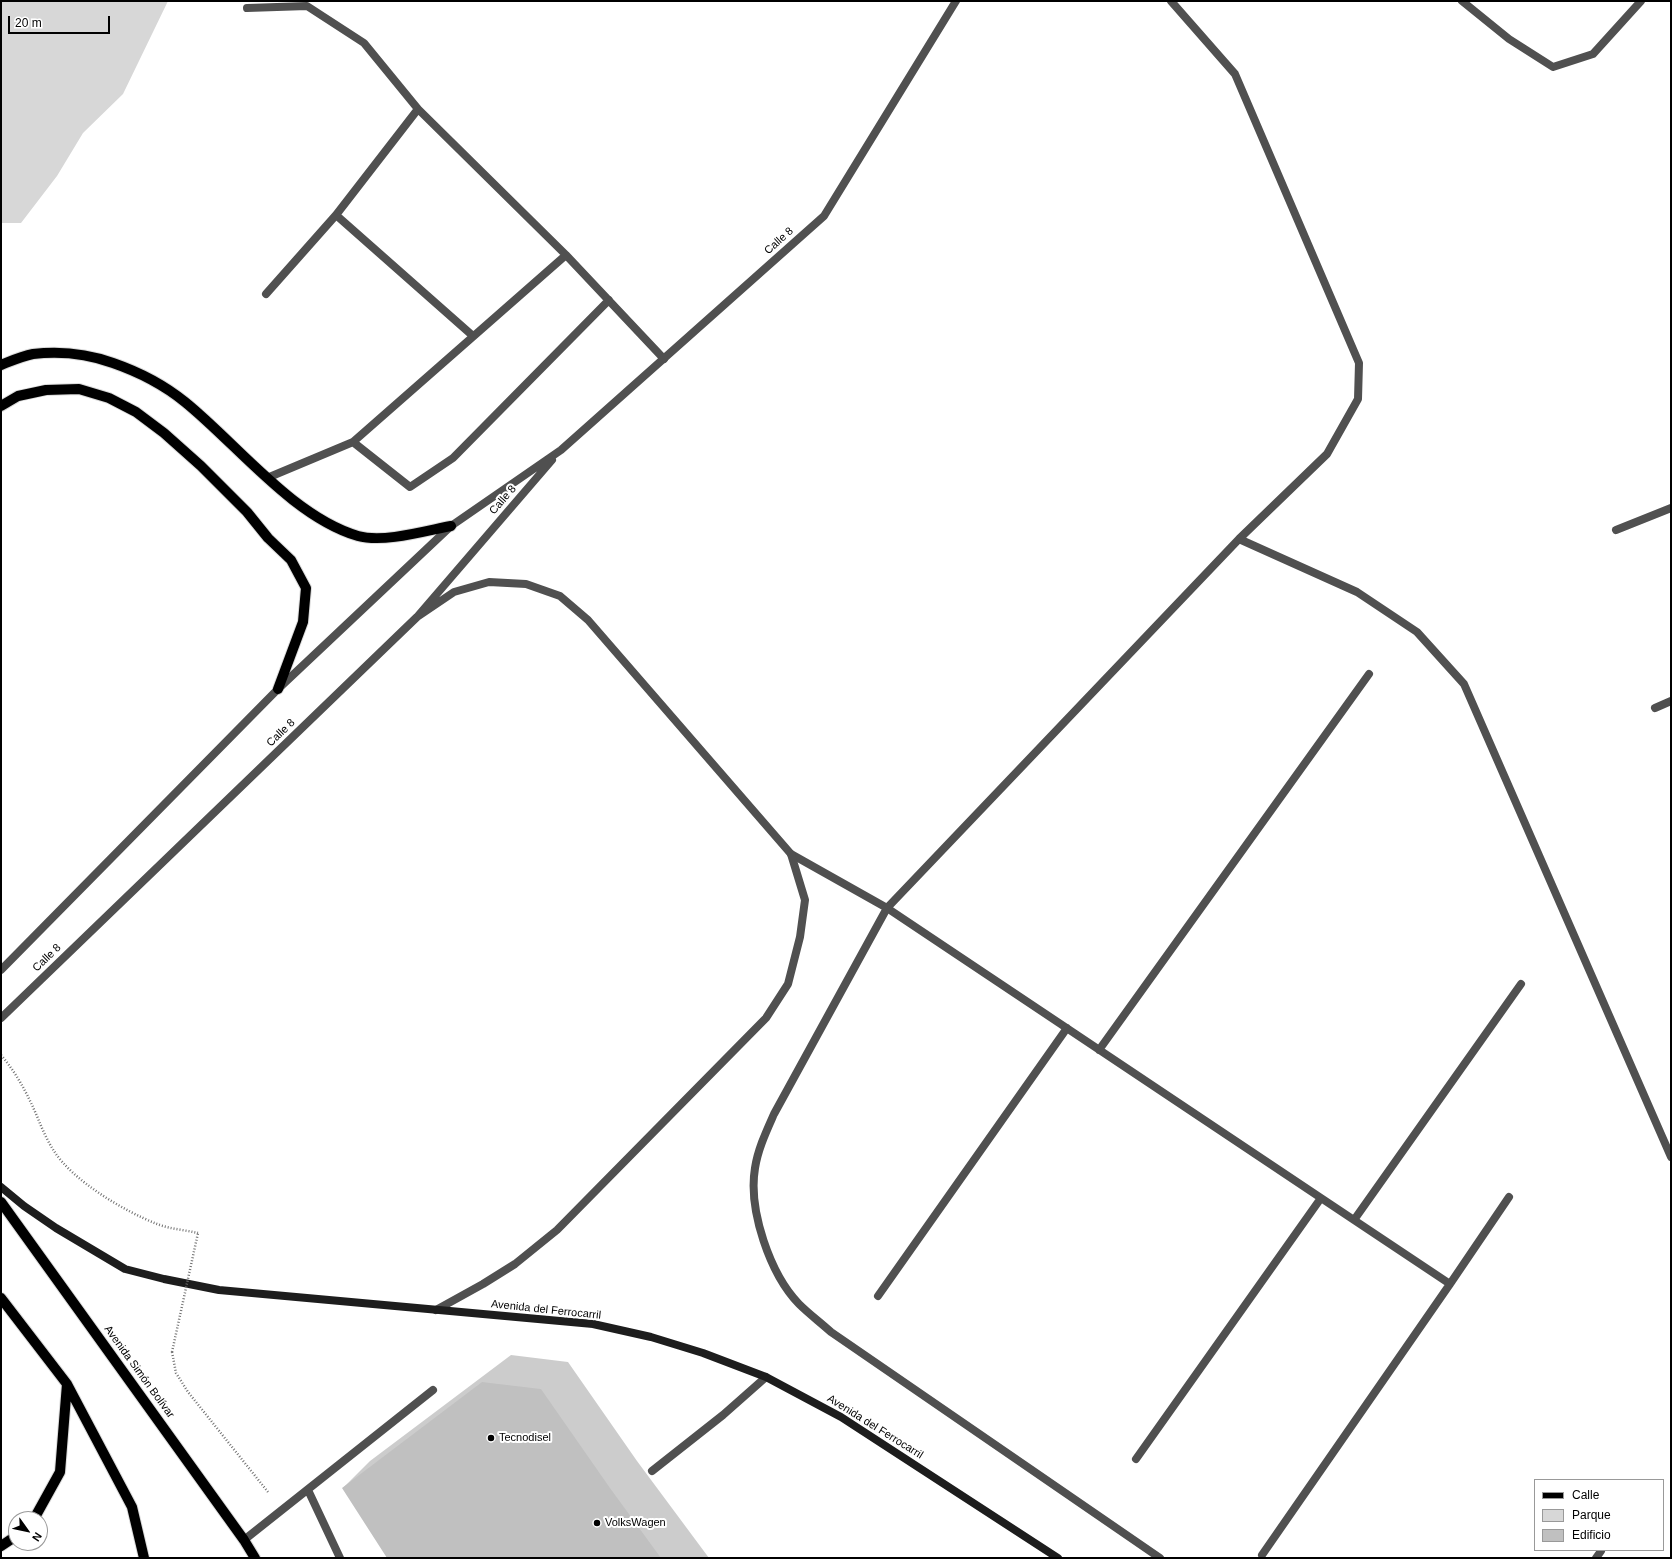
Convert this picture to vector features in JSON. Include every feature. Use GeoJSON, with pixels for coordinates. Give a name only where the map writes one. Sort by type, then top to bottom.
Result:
{"type":"FeatureCollection","features":[{"type":"Feature","properties":{"kind":"main road"},"geometry":{"type":"LineString","coordinates":[[1,365],[32,354],[66,353],[100,358],[131,369],[157,383],[184,401],[212,425],[267,478],[303,508],[332,526],[359,536],[388,538],[451,526]]}},
{"type":"Feature","properties":{"kind":"main road"},"geometry":{"type":"LineString","coordinates":[[1,406],[18,396],[46,390],[78,389],[109,398],[136,412],[164,433],[201,466],[247,512],[268,538],[291,560],[306,588],[303,622],[278,689]]}},
{"type":"Feature","properties":{"kind":"main road","name":"Avenida del Ferrocarril"},"geometry":{"type":"LineString","coordinates":[[1,1187],[24,1206],[56,1228],[125,1269],[164,1279],[219,1290],[592,1324],[651,1337],[704,1352],[766,1377],[841,1417],[1058,1558]]}},
{"type":"Feature","properties":{"kind":"main road","name":"Avenida Simón Bolívar"},"geometry":{"type":"LineString","coordinates":[[1,1202],[244,1540],[255,1558]]}},
{"type":"Feature","properties":{"kind":"main road"},"geometry":{"type":"LineString","coordinates":[[1,1298],[67,1384],[132,1507],[144,1558]]}},
{"type":"Feature","properties":{"kind":"main road"},"geometry":{"type":"LineString","coordinates":[[38,1511],[60,1472],[67,1384]]}},
{"type":"Feature","properties":{"kind":"street","name":"Calle 8"},"geometry":{"type":"LineString","coordinates":[[1,970],[278,689],[451,526],[561,450],[824,216],[956,1]]}},
{"type":"Feature","properties":{"kind":"street"},"geometry":{"type":"LineString","coordinates":[[1160,1558],[831,1332],[798,1303],[778,1276],[770,1258],[757,1218],[754,1189],[754,1169],[760,1143],[774,1114],[887,908],[1240,539],[1327,454],[1358,399],[1359,363],[1235,74],[1171,1]]}},
{"type":"Feature","properties":{"kind":"street"},"geometry":{"type":"LineString","coordinates":[[1462,1],[1509,39],[1553,67],[1593,54],[1641,1]]}},
{"type":"Feature","properties":{"kind":"street"},"geometry":{"type":"LineString","coordinates":[[247,8],[307,6],[364,43],[418,109],[566,255],[664,359]]}},
{"type":"Feature","properties":{"kind":"street"},"geometry":{"type":"LineString","coordinates":[[266,294],[336,215],[418,109]]}},
{"type":"Feature","properties":{"kind":"street"},"geometry":{"type":"LineString","coordinates":[[336,215],[473,336]]}},
{"type":"Feature","properties":{"kind":"street"},"geometry":{"type":"LineString","coordinates":[[267,478],[353,442],[566,255]]}},
{"type":"Feature","properties":{"kind":"street"},"geometry":{"type":"LineString","coordinates":[[353,442],[410,487],[453,458],[609,300]]}},
{"type":"Feature","properties":{"kind":"street","name":"Calle 8"},"geometry":{"type":"LineString","coordinates":[[1,1018],[417,617],[561,450]]}},
{"type":"Feature","properties":{"kind":"street"},"geometry":{"type":"LineString","coordinates":[[1616,530],[1671,508]]}},
{"type":"Feature","properties":{"kind":"street"},"geometry":{"type":"LineString","coordinates":[[1240,539],[1357,592],[1416,632],[1464,684],[1671,1157]]}},
{"type":"Feature","properties":{"kind":"street"},"geometry":{"type":"LineString","coordinates":[[417,617],[454,592],[489,582],[526,584],[560,596],[588,620],[791,854],[887,908],[1450,1284]]}},
{"type":"Feature","properties":{"kind":"street"},"geometry":{"type":"LineString","coordinates":[[1099,1050],[1369,674]]}},
{"type":"Feature","properties":{"kind":"street"},"geometry":{"type":"LineString","coordinates":[[1655,708],[1671,702]]}},
{"type":"Feature","properties":{"kind":"street"},"geometry":{"type":"LineString","coordinates":[[436,1310],[515,1264],[557,1230],[766,1018],[788,984],[800,936],[805,900],[791,854]]}},
{"type":"Feature","properties":{"kind":"street"},"geometry":{"type":"LineString","coordinates":[[1354,1220],[1521,984]]}},
{"type":"Feature","properties":{"kind":"street"},"geometry":{"type":"LineString","coordinates":[[878,1296],[1067,1028]]}},
{"type":"Feature","properties":{"kind":"street"},"geometry":{"type":"LineString","coordinates":[[1262,1555],[1509,1197]]}},
{"type":"Feature","properties":{"kind":"street"},"geometry":{"type":"LineString","coordinates":[[1136,1459],[1321,1198]]}},
{"type":"Feature","properties":{"kind":"street"},"geometry":{"type":"LineString","coordinates":[[652,1471],[723,1415],[766,1377]]}},
{"type":"Feature","properties":{"kind":"street"},"geometry":{"type":"LineString","coordinates":[[244,1540],[433,1390]]}},
{"type":"Feature","properties":{"kind":"street"},"geometry":{"type":"LineString","coordinates":[[308,1490],[340,1558]]}},
{"type":"Feature","properties":{"kind":"path"},"geometry":{"type":"LineString","coordinates":[[1,1056],[13,1069],[28,1095],[54,1151],[96,1192],[127,1211],[158,1224],[198,1233],[172,1352],[176,1373],[188,1392],[282,1510]]}},
{"type":"Feature","properties":{"kind":"green space"},"geometry":{"type":"Polygon","coordinates":[[[1,1],[168,1],[123,94],[83,133],[57,176],[21,223],[1,223],[1,1]]]}},
{"type":"Feature","properties":{"kind":"building","name":"Tecnodisel"},"geometry":{"type":"Polygon","coordinates":[[[482,1382],[541,1389],[661,1558],[387,1558],[342,1488],[482,1382]]]}},
{"type":"Feature","properties":{"kind":"place","name":"Tecnodisel"},"geometry":{"type":"Point","coordinates":[491,1438]}},
{"type":"Feature","properties":{"kind":"place","name":"VolksWagen"},"geometry":{"type":"Point","coordinates":[597,1523]}}]}
